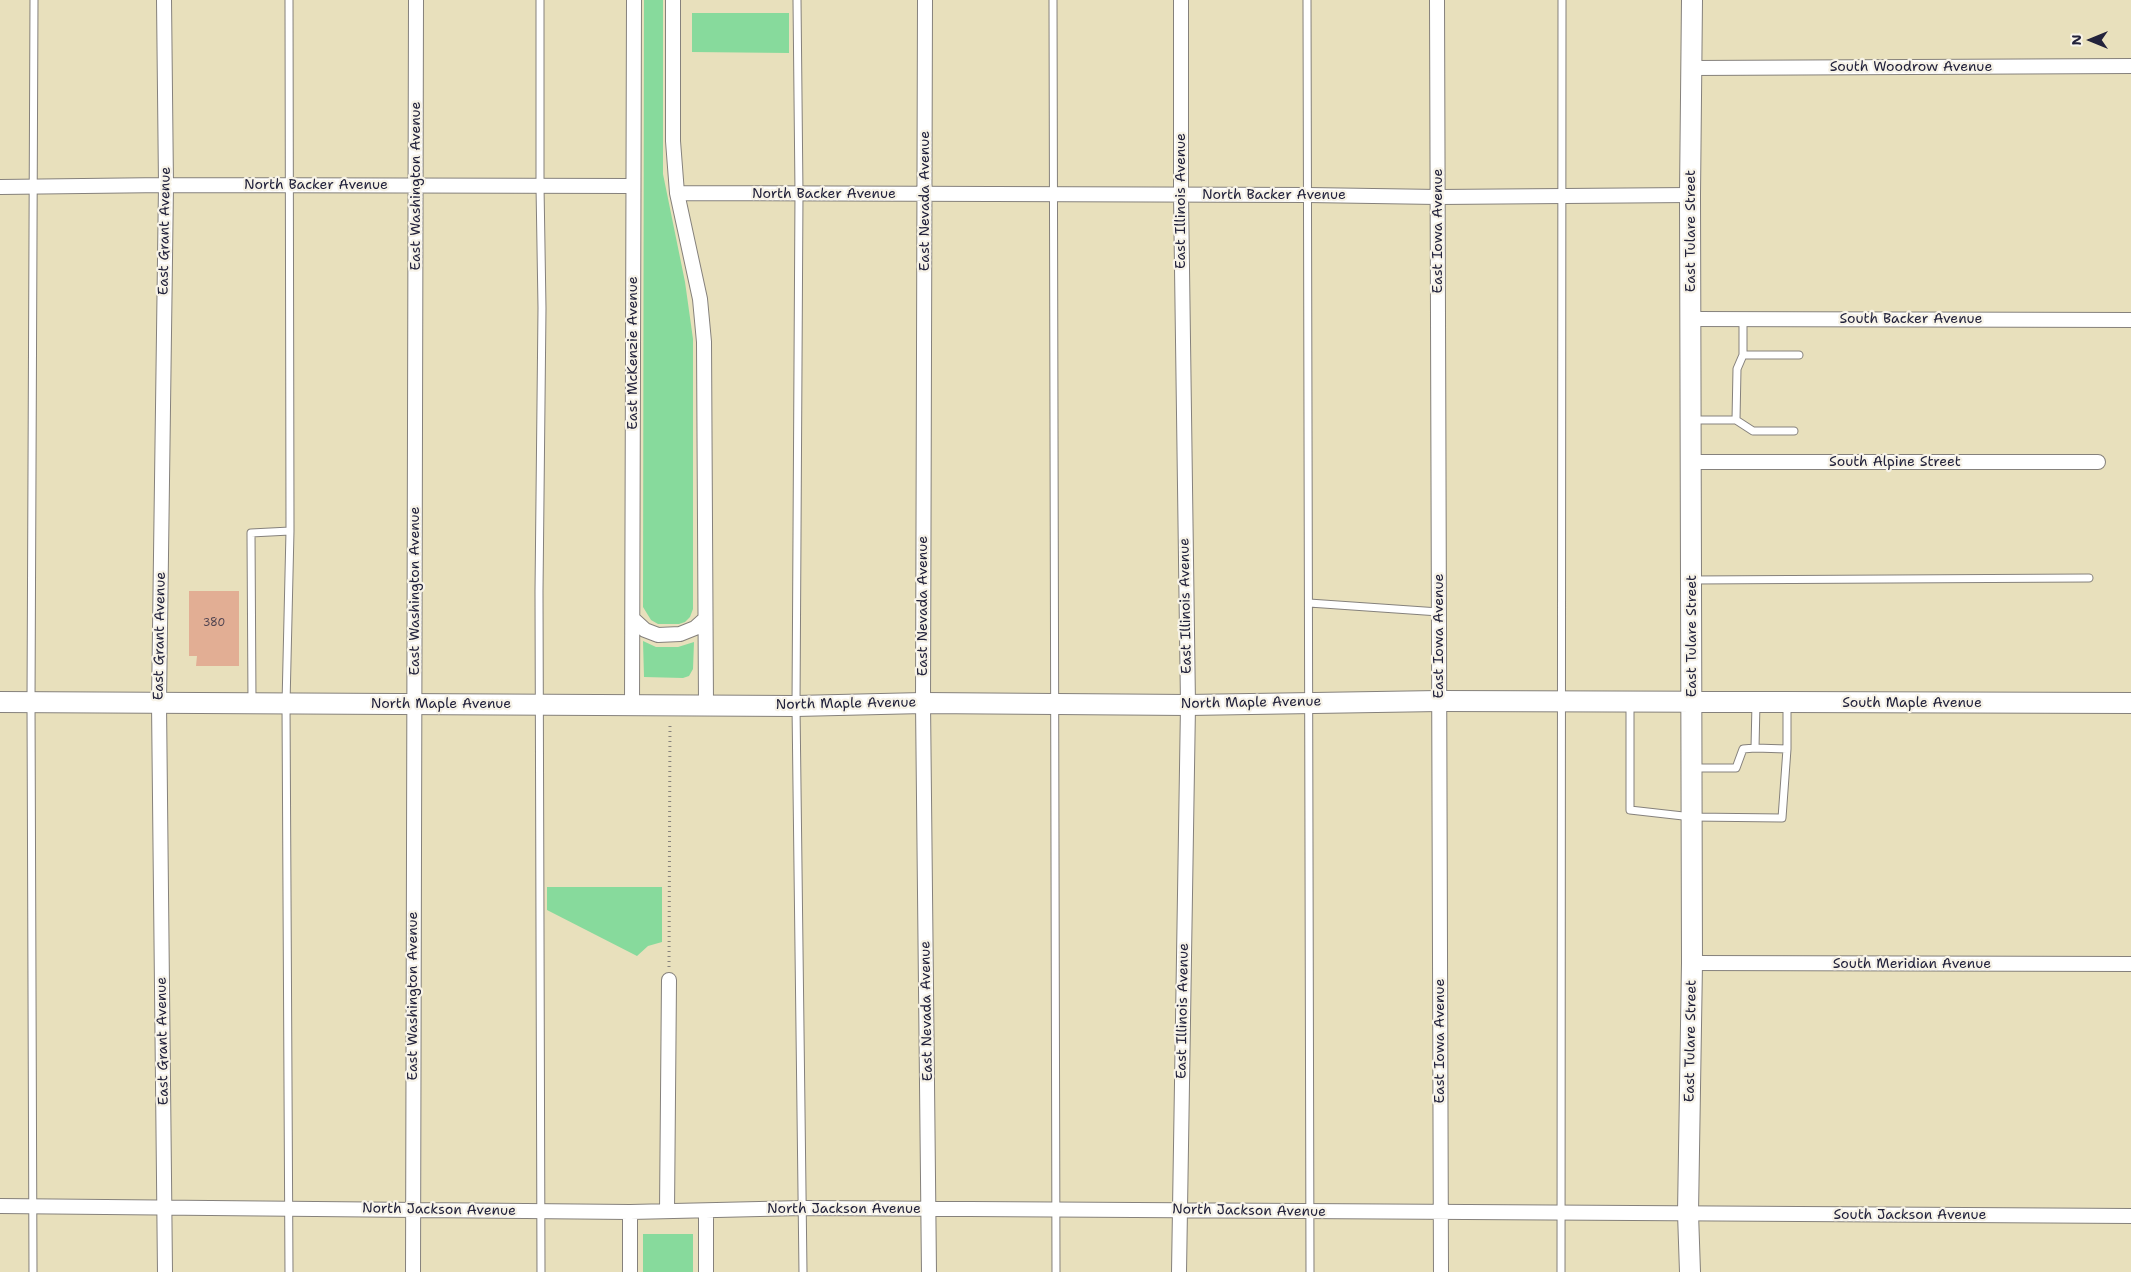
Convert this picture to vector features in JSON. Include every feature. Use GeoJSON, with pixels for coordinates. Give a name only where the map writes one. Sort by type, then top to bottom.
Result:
{"type":"FeatureCollection","features":[{"type":"Feature","properties":{"kind":"main road","name":"East Tulare Street"},"geometry":{"type":"LineString","coordinates":[[1690,1272],[1688,1213],[1692,963],[1690,195],[1692,0]]}},
{"type":"Feature","properties":{"kind":"main road","name":"North Maple Avenue"},"geometry":{"type":"LineString","coordinates":[[0,702],[632,706],[796,706],[923,703],[1188,705],[1439,701],[1692,703]]}},
{"type":"Feature","properties":{"kind":"main road","name":"South Maple Avenue"},"geometry":{"type":"LineString","coordinates":[[1692,703],[2131,703]]}},
{"type":"Feature","properties":{"kind":"street","name":"East Grant Avenue"},"geometry":{"type":"LineString","coordinates":[[164,0],[166,184],[159,703],[165,1272]]}},
{"type":"Feature","properties":{"kind":"street","name":"East Washington Avenue"},"geometry":{"type":"LineString","coordinates":[[413,1272],[416,0]]}},
{"type":"Feature","properties":{"kind":"street","name":"East McKenzie Avenue"},"geometry":{"type":"LineString","coordinates":[[632,706],[634,0]]}},
{"type":"Feature","properties":{"kind":"street"},"geometry":{"type":"LineString","coordinates":[[673,0],[673,141],[677,193],[700,299],[704,342],[704,618],[706,706]]}},
{"type":"Feature","properties":{"kind":"street","name":"East Nevada Avenue"},"geometry":{"type":"LineString","coordinates":[[925,0],[923,703],[929,1272]]}},
{"type":"Feature","properties":{"kind":"street","name":"East Illinois Avenue"},"geometry":{"type":"LineString","coordinates":[[1180,1272],[1188,705],[1181,195],[1181,0]]}},
{"type":"Feature","properties":{"kind":"street","name":"East Iowa Avenue"},"geometry":{"type":"LineString","coordinates":[[1437,0],[1441,1272]]}},
{"type":"Feature","properties":{"kind":"street","name":"South Woodrow Avenue"},"geometry":{"type":"LineString","coordinates":[[1692,68],[2131,66]]}},
{"type":"Feature","properties":{"kind":"street","name":"North Backer Avenue"},"geometry":{"type":"LineString","coordinates":[[0,187],[166,184],[633,186]]}},
{"type":"Feature","properties":{"kind":"street","name":"North Backer Avenue"},"geometry":{"type":"LineString","coordinates":[[677,193],[1438,197],[1690,195]]}},
{"type":"Feature","properties":{"kind":"street","name":"South Backer Avenue"},"geometry":{"type":"LineString","coordinates":[[1691,319],[2131,320]]}},
{"type":"Feature","properties":{"kind":"street","name":"South Alpine Street"},"geometry":{"type":"LineString","coordinates":[[1691,462],[2098,462]]}},
{"type":"Feature","properties":{"kind":"street"},"geometry":{"type":"LineString","coordinates":[[633,619],[645,630],[658,635],[680,634],[695,628],[704,618]]}},
{"type":"Feature","properties":{"kind":"street","name":"South Meridian Avenue"},"geometry":{"type":"LineString","coordinates":[[1692,963],[2131,964]]}},
{"type":"Feature","properties":{"kind":"street"},"geometry":{"type":"LineString","coordinates":[[667,1211],[669,980]]}},
{"type":"Feature","properties":{"kind":"street","name":"North Jackson Avenue"},"geometry":{"type":"LineString","coordinates":[[0,1206],[630,1212],[803,1208],[1688,1213]]}},
{"type":"Feature","properties":{"kind":"street"},"geometry":{"type":"LineString","coordinates":[[706,1211],[706,1272]]}},
{"type":"Feature","properties":{"kind":"street"},"geometry":{"type":"LineString","coordinates":[[630,1212],[630,1272]]}},
{"type":"Feature","properties":{"kind":"street","name":"South Jackson Avenue"},"geometry":{"type":"LineString","coordinates":[[1688,1213],[2131,1216]]}},
{"type":"Feature","properties":{"kind":"lane"},"geometry":{"type":"LineString","coordinates":[[33,1272],[31,702],[34,0]]}},
{"type":"Feature","properties":{"kind":"lane"},"geometry":{"type":"LineString","coordinates":[[289,0],[290,532],[286,704],[289,1272]]}},
{"type":"Feature","properties":{"kind":"lane"},"geometry":{"type":"LineString","coordinates":[[540,0],[542,308],[539,591],[541,1272]]}},
{"type":"Feature","properties":{"kind":"lane"},"geometry":{"type":"LineString","coordinates":[[797,0],[799,193],[796,706],[803,1272]]}},
{"type":"Feature","properties":{"kind":"lane"},"geometry":{"type":"LineString","coordinates":[[1052,0],[1056,1272]]}},
{"type":"Feature","properties":{"kind":"lane"},"geometry":{"type":"LineString","coordinates":[[1308,0],[1310,1272]]}},
{"type":"Feature","properties":{"kind":"lane"},"geometry":{"type":"LineString","coordinates":[[1561,1272],[1562,0]]}},
{"type":"Feature","properties":{"kind":"lane"},"geometry":{"type":"LineString","coordinates":[[1736,420],[1737,369],[1743,355],[1743,319]]}},
{"type":"Feature","properties":{"kind":"lane"},"geometry":{"type":"LineString","coordinates":[[1743,355],[1799,355]]}},
{"type":"Feature","properties":{"kind":"lane"},"geometry":{"type":"LineString","coordinates":[[1691,420],[1736,420],[1752,431],[1794,431]]}},
{"type":"Feature","properties":{"kind":"lane"},"geometry":{"type":"LineString","coordinates":[[252,703],[251,533],[290,532]]}},
{"type":"Feature","properties":{"kind":"lane"},"geometry":{"type":"LineString","coordinates":[[1692,580],[2089,578]]}},
{"type":"Feature","properties":{"kind":"lane"},"geometry":{"type":"LineString","coordinates":[[1309,603],[1439,612]]}},
{"type":"Feature","properties":{"kind":"lane"},"geometry":{"type":"LineString","coordinates":[[1630,702],[1630,810],[1692,817],[1782,818],[1786,750],[1786,703]]}},
{"type":"Feature","properties":{"kind":"lane"},"geometry":{"type":"LineString","coordinates":[[1755,748],[1756,703]]}},
{"type":"Feature","properties":{"kind":"lane"},"geometry":{"type":"LineString","coordinates":[[1692,768],[1736,768],[1743,748],[1786,750]]}},
{"type":"Feature","properties":{"kind":"path"},"geometry":{"type":"LineString","coordinates":[[669,980],[670,705]]}},
{"type":"Feature","properties":{"kind":"green space"},"geometry":{"type":"Polygon","coordinates":[[[644,0],[663,0],[663,174],[685,282],[693,339],[693,609],[690,617],[685,622],[679,624],[658,624],[651,620],[643,607],[644,0]]]}},
{"type":"Feature","properties":{"kind":"green space"},"geometry":{"type":"Polygon","coordinates":[[[692,13],[789,13],[789,53],[692,52],[692,13]]]}},
{"type":"Feature","properties":{"kind":"green space"},"geometry":{"type":"Polygon","coordinates":[[[643,641],[656,647],[678,647],[694,642],[693,669],[689,676],[683,678],[644,677],[643,641]]]}},
{"type":"Feature","properties":{"kind":"green space"},"geometry":{"type":"Polygon","coordinates":[[[547,887],[662,887],[662,942],[648,946],[637,956],[547,910],[547,887]]]}},
{"type":"Feature","properties":{"kind":"green space"},"geometry":{"type":"Polygon","coordinates":[[[643,1234],[693,1234],[693,1272],[643,1272],[643,1234]]]}},
{"type":"Feature","properties":{"kind":"building"},"geometry":{"type":"Polygon","coordinates":[[[189,591],[239,591],[239,666],[196,666],[197,656],[189,656],[189,591]]]}}]}
